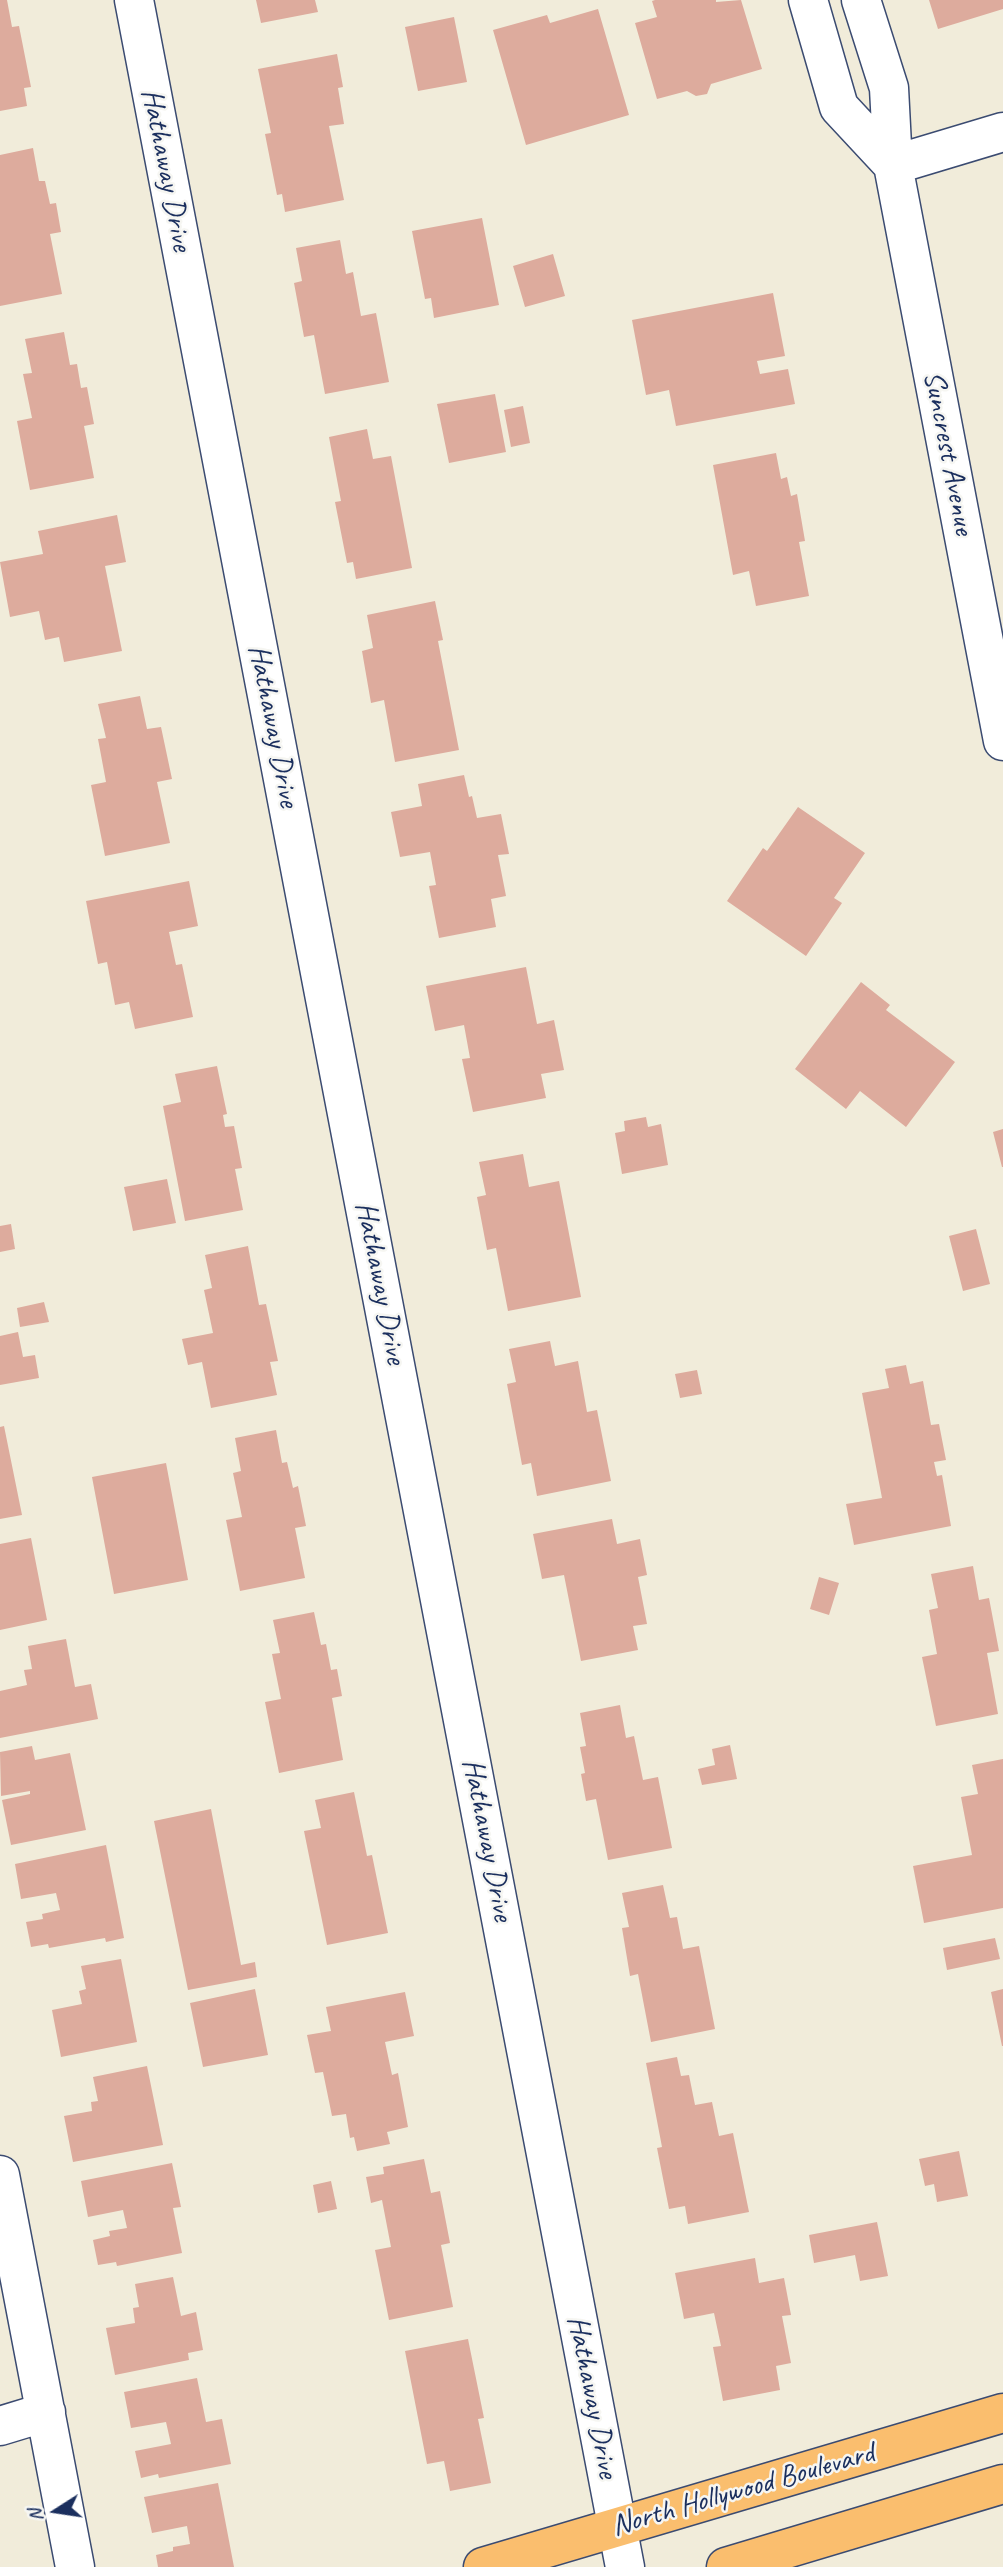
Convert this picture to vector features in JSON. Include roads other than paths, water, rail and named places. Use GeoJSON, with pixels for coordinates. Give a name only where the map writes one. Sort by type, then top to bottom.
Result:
{"type":"FeatureCollection","features":[{"type":"Feature","properties":{"kind":"main road","name":"North Hollywood Boulevard"},"geometry":{"type":"LineString","coordinates":[[483,2567],[1003,2413]]}},
{"type":"Feature","properties":{"kind":"main road"},"geometry":{"type":"LineString","coordinates":[[726,2567],[1003,2484]]}},
{"type":"Feature","properties":{"kind":"street","name":"Hathaway Drive"},"geometry":{"type":"LineString","coordinates":[[134,0],[625,2567]]}},
{"type":"Feature","properties":{"kind":"street","name":"Suncrest Avenue"},"geometry":{"type":"LineString","coordinates":[[861,0],[889,89],[893,165],[1003,741]]}},
{"type":"Feature","properties":{"kind":"street"},"geometry":{"type":"LineString","coordinates":[[810,1],[839,107],[893,165],[1003,132]]}},
{"type":"Feature","properties":{"kind":"street"},"geometry":{"type":"LineString","coordinates":[[0,2175],[75,2567]]}},
{"type":"Feature","properties":{"kind":"street"},"geometry":{"type":"LineString","coordinates":[[0,2426],[46,2412]]}}]}
